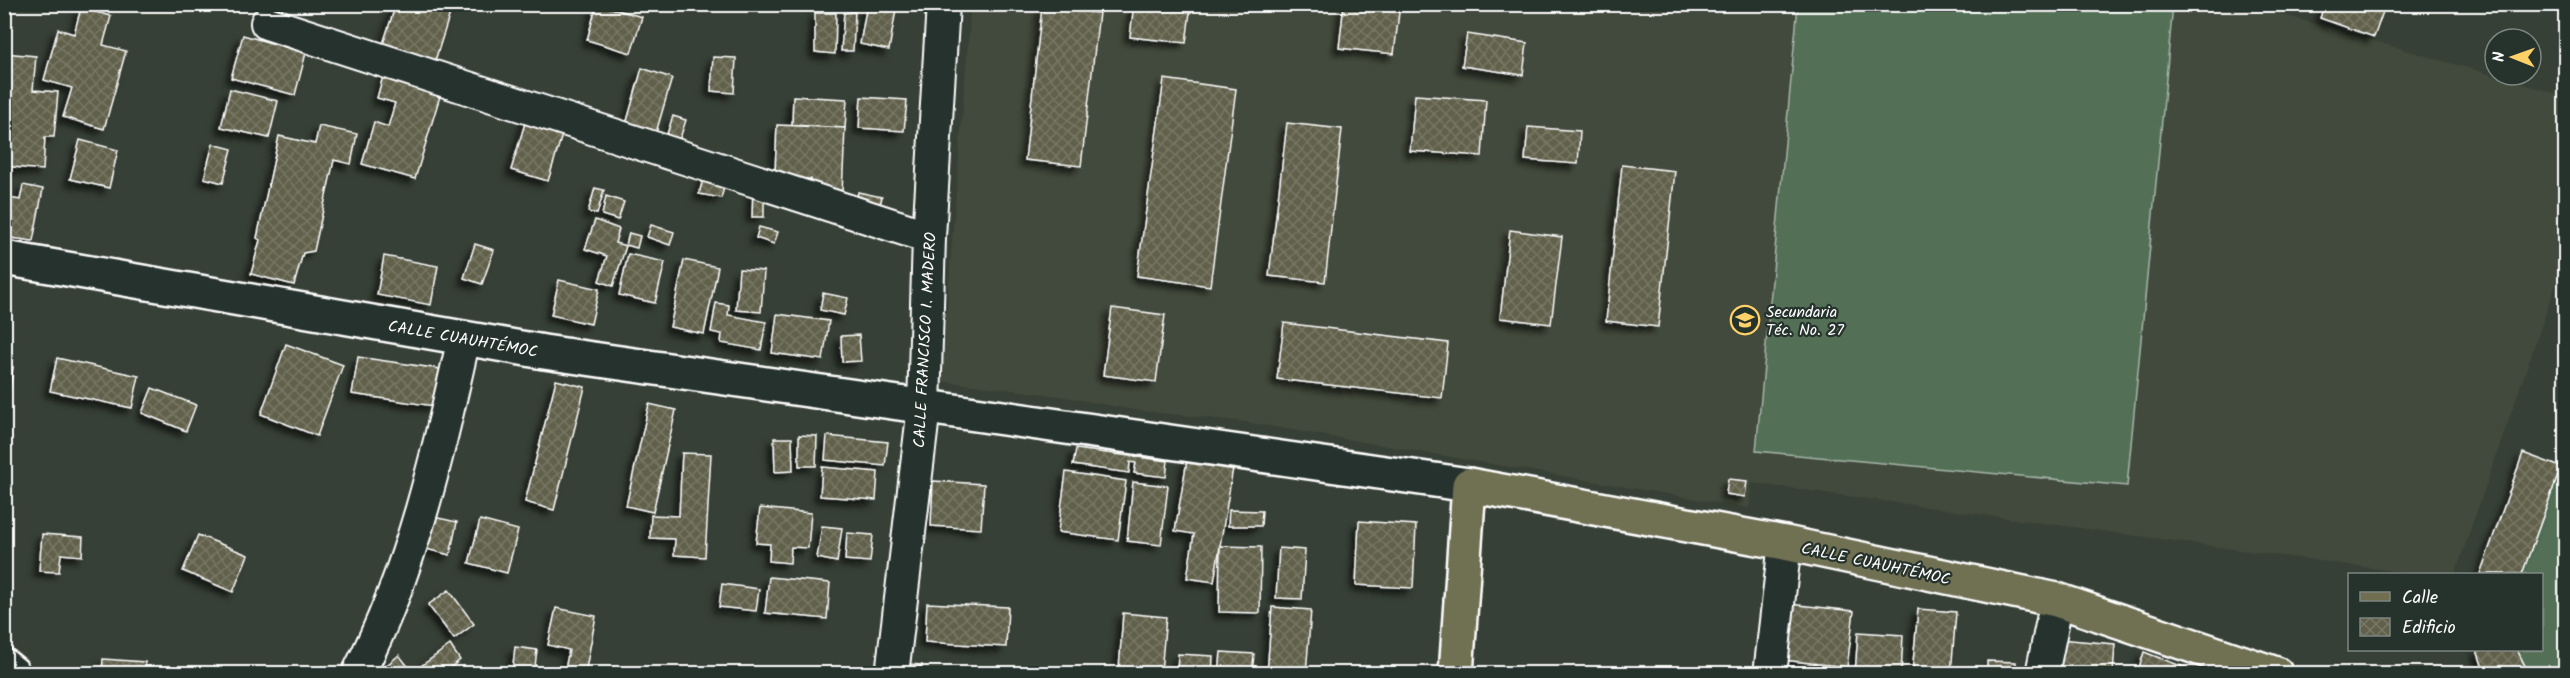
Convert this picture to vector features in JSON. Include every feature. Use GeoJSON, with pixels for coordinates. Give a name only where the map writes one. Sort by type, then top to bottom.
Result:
{"type":"FeatureCollection","features":[{"type":"Feature","properties":{"kind":"main road","name":"CALLE CUAUHTÉMOC"},"geometry":{"type":"LineString","coordinates":[[1469,485],[1785,543],[2057,600],[2276,674]]}},
{"type":"Feature","properties":{"kind":"main road"},"geometry":{"type":"LineString","coordinates":[[1456,674],[1469,485]]}},
{"type":"Feature","properties":{"kind":"street","name":"CALLE FRANCISCO I. MADERO"},"geometry":{"type":"LineString","coordinates":[[892,674],[924,407],[929,237],[943,4]]}},
{"type":"Feature","properties":{"kind":"street"},"geometry":{"type":"LineString","coordinates":[[267,23],[929,237]]}},
{"type":"Feature","properties":{"kind":"street","name":"CALLE CUAUHTÉMOC"},"geometry":{"type":"LineString","coordinates":[[4,258],[464,338],[1469,485]]}},
{"type":"Feature","properties":{"kind":"street"},"geometry":{"type":"LineString","coordinates":[[358,674],[375,641],[409,548],[448,412],[464,338]]}},
{"type":"Feature","properties":{"kind":"street"},"geometry":{"type":"LineString","coordinates":[[1770,674],[1785,543]]}},
{"type":"Feature","properties":{"kind":"street"},"geometry":{"type":"LineString","coordinates":[[2042,674],[2057,600]]}},
{"type":"Feature","properties":{"kind":"lane"},"geometry":{"type":"LineString","coordinates":[[4,655],[19,668],[22,674]]}},
{"type":"Feature","properties":{"kind":"shaded area","name":"Secundaria Téc. No. 27"},"geometry":{"type":"Polygon","coordinates":[[[971,5],[2250,5],[2483,72],[2483,87],[2534,87],[2565,96],[2565,258],[2455,573],[2408,573],[1752,483],[1749,508],[1246,422],[1134,410],[1060,396],[941,381],[971,5]]]}},
{"type":"Feature","properties":{"kind":"green space"},"geometry":{"type":"Polygon","coordinates":[[[1798,5],[2173,5],[2127,486],[1756,451],[1798,5]]]}},
{"type":"Feature","properties":{"kind":"green space"},"geometry":{"type":"Polygon","coordinates":[[[2561,467],[2566,469],[2565,673],[2529,673],[2518,651],[2543,651],[2543,573],[2522,573],[2561,467]]]}},
{"type":"Feature","properties":{"kind":"building"},"geometry":{"type":"Polygon","coordinates":[[[258,4],[283,4],[283,7],[257,6],[258,4]]]}},
{"type":"Feature","properties":{"kind":"building"},"geometry":{"type":"Polygon","coordinates":[[[396,4],[453,4],[434,64],[382,47],[396,4]]]}},
{"type":"Feature","properties":{"kind":"building"},"geometry":{"type":"Polygon","coordinates":[[[597,4],[642,17],[631,53],[587,40],[597,4]]]}},
{"type":"Feature","properties":{"kind":"building"},"geometry":{"type":"Polygon","coordinates":[[[817,4],[856,4],[856,7],[817,4]]]}},
{"type":"Feature","properties":{"kind":"building"},"geometry":{"type":"Polygon","coordinates":[[[867,4],[897,4],[889,50],[860,44],[867,4]]]}},
{"type":"Feature","properties":{"kind":"building"},"geometry":{"type":"Polygon","coordinates":[[[1134,4],[1191,4],[1186,43],[1130,37],[1134,4]]]}},
{"type":"Feature","properties":{"kind":"building"},"geometry":{"type":"Polygon","coordinates":[[[1344,4],[1400,4],[1394,54],[1339,48],[1344,4]]]}},
{"type":"Feature","properties":{"kind":"building"},"geometry":{"type":"Polygon","coordinates":[[[2325,4],[2373,4],[2384,9],[2374,37],[2320,18],[2325,4]]]}},
{"type":"Feature","properties":{"kind":"building"},"geometry":{"type":"Polygon","coordinates":[[[1042,7],[1099,13],[1081,166],[1025,160],[1042,7]]]}},
{"type":"Feature","properties":{"kind":"building"},"geometry":{"type":"Polygon","coordinates":[[[81,8],[111,16],[103,45],[126,51],[104,129],[63,117],[72,88],[44,80],[58,29],[74,34],[81,8]]]}},
{"type":"Feature","properties":{"kind":"building"},"geometry":{"type":"Polygon","coordinates":[[[855,12],[853,51],[841,51],[844,13],[855,12]]]}},
{"type":"Feature","properties":{"kind":"building"},"geometry":{"type":"Polygon","coordinates":[[[815,13],[836,13],[835,54],[815,52],[815,13]]]}},
{"type":"Feature","properties":{"kind":"building"},"geometry":{"type":"Polygon","coordinates":[[[1467,34],[1527,43],[1523,75],[1462,66],[1467,34]]]}},
{"type":"Feature","properties":{"kind":"building"},"geometry":{"type":"Polygon","coordinates":[[[243,35],[306,53],[295,95],[231,78],[243,35]]]}},
{"type":"Feature","properties":{"kind":"building"},"geometry":{"type":"Polygon","coordinates":[[[4,53],[36,56],[33,90],[58,92],[54,137],[45,137],[43,170],[4,166],[4,53]]]}},
{"type":"Feature","properties":{"kind":"building"},"geometry":{"type":"Polygon","coordinates":[[[713,57],[736,58],[734,93],[711,91],[713,57]]]}},
{"type":"Feature","properties":{"kind":"building"},"geometry":{"type":"Polygon","coordinates":[[[642,68],[672,78],[655,136],[625,128],[642,68]]]}},
{"type":"Feature","properties":{"kind":"building"},"geometry":{"type":"Polygon","coordinates":[[[385,69],[443,86],[415,179],[362,164],[374,122],[388,127],[395,103],[377,98],[385,69]]]}},
{"type":"Feature","properties":{"kind":"building"},"geometry":{"type":"Polygon","coordinates":[[[1164,79],[1236,89],[1210,286],[1137,276],[1164,79]]]}},
{"type":"Feature","properties":{"kind":"building"},"geometry":{"type":"Polygon","coordinates":[[[230,89],[278,101],[269,138],[221,127],[230,89]]]}},
{"type":"Feature","properties":{"kind":"building"},"geometry":{"type":"Polygon","coordinates":[[[1415,95],[1486,100],[1482,156],[1410,151],[1415,95]]]}},
{"type":"Feature","properties":{"kind":"building"},"geometry":{"type":"Polygon","coordinates":[[[793,96],[847,99],[845,128],[792,125],[793,96]]]}},
{"type":"Feature","properties":{"kind":"building"},"geometry":{"type":"Polygon","coordinates":[[[861,97],[907,100],[904,131],[859,128],[861,97]]]}},
{"type":"Feature","properties":{"kind":"building"},"geometry":{"type":"Polygon","coordinates":[[[528,113],[565,125],[548,181],[511,170],[528,113]]]}},
{"type":"Feature","properties":{"kind":"building"},"geometry":{"type":"Polygon","coordinates":[[[673,116],[686,120],[679,141],[666,137],[673,116]]]}},
{"type":"Feature","properties":{"kind":"building"},"geometry":{"type":"Polygon","coordinates":[[[1287,123],[1342,129],[1325,282],[1269,276],[1287,123]]]}},
{"type":"Feature","properties":{"kind":"building"},"geometry":{"type":"Polygon","coordinates":[[[777,125],[845,128],[842,194],[811,192],[811,179],[786,178],[786,173],[775,173],[777,125]]]}},
{"type":"Feature","properties":{"kind":"building"},"geometry":{"type":"Polygon","coordinates":[[[319,126],[357,134],[351,164],[334,160],[314,251],[303,253],[294,285],[251,274],[260,240],[257,238],[279,136],[315,144],[319,126]]]}},
{"type":"Feature","properties":{"kind":"building"},"geometry":{"type":"Polygon","coordinates":[[[1528,127],[1580,131],[1578,164],[1525,160],[1528,127]]]}},
{"type":"Feature","properties":{"kind":"building"},"geometry":{"type":"Polygon","coordinates":[[[80,140],[118,150],[109,188],[70,179],[80,140]]]}},
{"type":"Feature","properties":{"kind":"building"},"geometry":{"type":"Polygon","coordinates":[[[213,144],[232,149],[223,183],[204,178],[213,144]]]}},
{"type":"Feature","properties":{"kind":"building"},"geometry":{"type":"Polygon","coordinates":[[[1622,165],[1675,171],[1658,327],[1606,321],[1622,165]]]}},
{"type":"Feature","properties":{"kind":"building"},"geometry":{"type":"Polygon","coordinates":[[[705,172],[727,178],[721,198],[699,194],[705,172]]]}},
{"type":"Feature","properties":{"kind":"building"},"geometry":{"type":"Polygon","coordinates":[[[23,185],[43,189],[33,241],[4,237],[4,197],[20,200],[23,185]]]}},
{"type":"Feature","properties":{"kind":"building"},"geometry":{"type":"Polygon","coordinates":[[[595,188],[604,190],[597,214],[588,212],[595,188]]]}},
{"type":"Feature","properties":{"kind":"building"},"geometry":{"type":"Polygon","coordinates":[[[753,189],[764,189],[764,217],[752,217],[753,189]]]}},
{"type":"Feature","properties":{"kind":"building"},"geometry":{"type":"Polygon","coordinates":[[[858,192],[882,197],[879,209],[856,203],[858,192]]]}},
{"type":"Feature","properties":{"kind":"building"},"geometry":{"type":"Polygon","coordinates":[[[606,196],[624,202],[618,220],[602,215],[606,196]]]}},
{"type":"Feature","properties":{"kind":"building"},"geometry":{"type":"Polygon","coordinates":[[[595,220],[619,229],[615,243],[626,246],[613,286],[599,281],[607,256],[585,249],[595,220]]]}},
{"type":"Feature","properties":{"kind":"building"},"geometry":{"type":"Polygon","coordinates":[[[651,225],[674,232],[670,245],[647,237],[651,225]]]}},
{"type":"Feature","properties":{"kind":"building"},"geometry":{"type":"Polygon","coordinates":[[[759,227],[778,232],[774,244],[756,238],[759,227]]]}},
{"type":"Feature","properties":{"kind":"building"},"geometry":{"type":"Polygon","coordinates":[[[1510,230],[1562,237],[1551,324],[1500,318],[1510,230]]]}},
{"type":"Feature","properties":{"kind":"building"},"geometry":{"type":"Polygon","coordinates":[[[629,233],[640,236],[637,248],[626,245],[629,233]]]}},
{"type":"Feature","properties":{"kind":"building"},"geometry":{"type":"Polygon","coordinates":[[[475,244],[494,250],[482,284],[464,278],[475,244]]]}},
{"type":"Feature","properties":{"kind":"building"},"geometry":{"type":"Polygon","coordinates":[[[628,254],[665,262],[655,303],[619,295],[628,254]]]}},
{"type":"Feature","properties":{"kind":"building"},"geometry":{"type":"Polygon","coordinates":[[[384,256],[438,266],[431,305],[377,295],[384,256]]]}},
{"type":"Feature","properties":{"kind":"building"},"geometry":{"type":"Polygon","coordinates":[[[684,260],[718,267],[704,334],[670,327],[684,260]]]}},
{"type":"Feature","properties":{"kind":"building"},"geometry":{"type":"Polygon","coordinates":[[[739,269],[764,271],[761,312],[736,310],[739,269]]]}},
{"type":"Feature","properties":{"kind":"building"},"geometry":{"type":"Polygon","coordinates":[[[559,280],[599,289],[591,324],[551,315],[559,280]]]}},
{"type":"Feature","properties":{"kind":"building"},"geometry":{"type":"Polygon","coordinates":[[[823,293],[848,298],[844,315],[820,310],[823,293]]]}},
{"type":"Feature","properties":{"kind":"building"},"geometry":{"type":"Polygon","coordinates":[[[716,303],[729,305],[728,315],[766,322],[761,350],[721,343],[722,334],[711,332],[716,303]]]}},
{"type":"Feature","properties":{"kind":"building"},"geometry":{"type":"Polygon","coordinates":[[[1112,308],[1165,315],[1156,382],[1103,375],[1112,308]]]}},
{"type":"Feature","properties":{"kind":"building"},"geometry":{"type":"Polygon","coordinates":[[[777,314],[829,321],[823,360],[772,353],[777,314]]]}},
{"type":"Feature","properties":{"kind":"building"},"geometry":{"type":"Polygon","coordinates":[[[1284,323],[1448,343],[1442,398],[1277,379],[1284,323]]]}},
{"type":"Feature","properties":{"kind":"building"},"geometry":{"type":"Polygon","coordinates":[[[859,335],[861,361],[842,362],[841,336],[859,335]]]}},
{"type":"Feature","properties":{"kind":"building"},"geometry":{"type":"Polygon","coordinates":[[[286,344],[343,365],[317,436],[261,414],[286,344]]]}},
{"type":"Feature","properties":{"kind":"building"},"geometry":{"type":"Polygon","coordinates":[[[358,357],[440,369],[434,406],[352,394],[358,357]]]}},
{"type":"Feature","properties":{"kind":"building"},"geometry":{"type":"Polygon","coordinates":[[[57,358],[139,376],[132,408],[50,391],[57,358]]]}},
{"type":"Feature","properties":{"kind":"building"},"geometry":{"type":"Polygon","coordinates":[[[4,366],[13,367],[9,397],[4,396],[4,366]]]}},
{"type":"Feature","properties":{"kind":"building"},"geometry":{"type":"Polygon","coordinates":[[[556,380],[585,387],[554,510],[525,502],[556,380]]]}},
{"type":"Feature","properties":{"kind":"building"},"geometry":{"type":"Polygon","coordinates":[[[152,388],[196,405],[186,431],[142,413],[152,388]]]}},
{"type":"Feature","properties":{"kind":"building"},"geometry":{"type":"Polygon","coordinates":[[[649,404],[676,410],[653,512],[626,506],[649,404]]]}},
{"type":"Feature","properties":{"kind":"building"},"geometry":{"type":"Polygon","coordinates":[[[799,435],[817,436],[816,466],[799,466],[799,435]]]}},
{"type":"Feature","properties":{"kind":"building"},"geometry":{"type":"Polygon","coordinates":[[[827,436],[888,442],[885,466],[825,460],[827,436]]]}},
{"type":"Feature","properties":{"kind":"building"},"geometry":{"type":"Polygon","coordinates":[[[774,438],[792,438],[793,471],[775,472],[774,438]]]}},
{"type":"Feature","properties":{"kind":"building"},"geometry":{"type":"Polygon","coordinates":[[[1076,449],[1168,461],[1166,477],[1134,473],[1136,463],[1130,462],[1129,473],[1073,465],[1076,449]]]}},
{"type":"Feature","properties":{"kind":"building"},"geometry":{"type":"Polygon","coordinates":[[[682,453],[711,454],[705,557],[674,555],[675,539],[650,538],[651,515],[679,516],[682,453]]]}},
{"type":"Feature","properties":{"kind":"building"},"geometry":{"type":"Polygon","coordinates":[[[2523,453],[2561,467],[2522,573],[2480,573],[2523,453]]]}},
{"type":"Feature","properties":{"kind":"building"},"geometry":{"type":"Polygon","coordinates":[[[1187,460],[1233,468],[1214,582],[1187,578],[1194,534],[1175,531],[1187,460]]]}},
{"type":"Feature","properties":{"kind":"building"},"geometry":{"type":"Polygon","coordinates":[[[822,467],[878,472],[876,500],[820,496],[822,467]]]}},
{"type":"Feature","properties":{"kind":"building"},"geometry":{"type":"Polygon","coordinates":[[[1066,472],[1126,481],[1118,540],[1058,532],[1066,472]]]}},
{"type":"Feature","properties":{"kind":"building"},"geometry":{"type":"Polygon","coordinates":[[[1728,479],[1747,481],[1745,497],[1726,494],[1728,479]]]}},
{"type":"Feature","properties":{"kind":"building"},"geometry":{"type":"Polygon","coordinates":[[[933,481],[984,484],[981,529],[931,526],[933,481]]]}},
{"type":"Feature","properties":{"kind":"building"},"geometry":{"type":"Polygon","coordinates":[[[1133,482],[1168,486],[1161,545],[1127,541],[1133,482]]]}},
{"type":"Feature","properties":{"kind":"building"},"geometry":{"type":"Polygon","coordinates":[[[760,508],[811,513],[808,548],[791,547],[790,563],[769,561],[770,544],[756,543],[760,508]]]}},
{"type":"Feature","properties":{"kind":"building"},"geometry":{"type":"Polygon","coordinates":[[[1229,510],[1262,511],[1261,526],[1228,526],[1229,510]]]}},
{"type":"Feature","properties":{"kind":"building"},"geometry":{"type":"Polygon","coordinates":[[[429,516],[457,522],[450,555],[422,548],[429,516]]]}},
{"type":"Feature","properties":{"kind":"building"},"geometry":{"type":"Polygon","coordinates":[[[480,520],[518,530],[507,573],[469,563],[480,520]]]}},
{"type":"Feature","properties":{"kind":"building"},"geometry":{"type":"Polygon","coordinates":[[[1359,521],[1416,525],[1413,588],[1356,585],[1359,521]]]}},
{"type":"Feature","properties":{"kind":"building"},"geometry":{"type":"Polygon","coordinates":[[[822,526],[842,528],[837,562],[817,558],[822,526]]]}},
{"type":"Feature","properties":{"kind":"building"},"geometry":{"type":"Polygon","coordinates":[[[847,533],[873,535],[870,562],[845,560],[847,533]]]}},
{"type":"Feature","properties":{"kind":"building"},"geometry":{"type":"Polygon","coordinates":[[[42,534],[83,537],[82,556],[61,554],[59,572],[39,571],[42,534]]]}},
{"type":"Feature","properties":{"kind":"building"},"geometry":{"type":"Polygon","coordinates":[[[198,535],[248,555],[233,592],[183,571],[198,535]]]}},
{"type":"Feature","properties":{"kind":"building"},"geometry":{"type":"Polygon","coordinates":[[[1220,546],[1261,547],[1260,613],[1219,612],[1220,546]]]}},
{"type":"Feature","properties":{"kind":"building"},"geometry":{"type":"Polygon","coordinates":[[[1279,548],[1305,550],[1302,599],[1276,598],[1279,548]]]}},
{"type":"Feature","properties":{"kind":"building"},"geometry":{"type":"Polygon","coordinates":[[[769,577],[830,583],[827,619],[765,613],[769,577]]]}},
{"type":"Feature","properties":{"kind":"building"},"geometry":{"type":"Polygon","coordinates":[[[722,584],[759,589],[756,611],[719,607],[722,584]]]}},
{"type":"Feature","properties":{"kind":"building"},"geometry":{"type":"Polygon","coordinates":[[[449,590],[474,624],[454,639],[428,605],[449,590]]]}},
{"type":"Feature","properties":{"kind":"building"},"geometry":{"type":"Polygon","coordinates":[[[927,603],[1008,607],[1006,647],[925,642],[927,603]]]}},
{"type":"Feature","properties":{"kind":"building"},"geometry":{"type":"Polygon","coordinates":[[[1789,604],[1854,611],[1847,667],[1783,660],[1789,604]]]}},
{"type":"Feature","properties":{"kind":"building"},"geometry":{"type":"Polygon","coordinates":[[[1272,607],[1311,610],[1306,674],[1267,674],[1272,607]]]}},
{"type":"Feature","properties":{"kind":"building"},"geometry":{"type":"Polygon","coordinates":[[[556,608],[596,616],[585,674],[564,674],[569,650],[548,645],[556,608]]]}},
{"type":"Feature","properties":{"kind":"building"},"geometry":{"type":"Polygon","coordinates":[[[1918,609],[1956,612],[1951,674],[1912,674],[1918,609]]]}},
{"type":"Feature","properties":{"kind":"building"},"geometry":{"type":"Polygon","coordinates":[[[1123,613],[1166,617],[1161,672],[1119,670],[1123,613]]]}},
{"type":"Feature","properties":{"kind":"building"},"geometry":{"type":"Polygon","coordinates":[[[1858,632],[1903,635],[1901,674],[1855,674],[1858,632]]]}},
{"type":"Feature","properties":{"kind":"building"},"geometry":{"type":"Polygon","coordinates":[[[2059,639],[2115,644],[2113,674],[2056,674],[2059,639]]]}},
{"type":"Feature","properties":{"kind":"building"},"geometry":{"type":"Polygon","coordinates":[[[450,645],[460,660],[442,674],[420,674],[417,669],[450,645]]]}},
{"type":"Feature","properties":{"kind":"building"},"geometry":{"type":"Polygon","coordinates":[[[515,647],[537,650],[534,674],[512,674],[515,647]]]}},
{"type":"Feature","properties":{"kind":"building"},"geometry":{"type":"Polygon","coordinates":[[[2477,651],[2518,651],[2529,674],[2485,674],[2477,651]]]}},
{"type":"Feature","properties":{"kind":"building"},"geometry":{"type":"Polygon","coordinates":[[[1221,652],[1254,654],[1252,674],[1219,674],[1221,652]]]}},
{"type":"Feature","properties":{"kind":"building"},"geometry":{"type":"Polygon","coordinates":[[[2144,652],[2194,671],[2193,674],[2137,674],[2144,652]]]}},
{"type":"Feature","properties":{"kind":"building"},"geometry":{"type":"Polygon","coordinates":[[[1178,654],[1213,656],[1212,674],[1177,674],[1178,654]]]}},
{"type":"Feature","properties":{"kind":"building"},"geometry":{"type":"Polygon","coordinates":[[[399,655],[414,674],[376,674],[399,655]]]}},
{"type":"Feature","properties":{"kind":"building"},"geometry":{"type":"Polygon","coordinates":[[[103,659],[145,662],[145,674],[102,674],[103,659]]]}},
{"type":"Feature","properties":{"kind":"building"},"geometry":{"type":"Polygon","coordinates":[[[1987,661],[2016,662],[2016,674],[1987,674],[1987,661]]]}},
{"type":"Feature","properties":{"kind":"building"},"geometry":{"type":"Polygon","coordinates":[[[908,664],[922,665],[921,674],[907,674],[908,664]]]}},
{"type":"Feature","properties":{"kind":"building"},"geometry":{"type":"Polygon","coordinates":[[[1789,668],[1808,670],[1808,674],[1789,674],[1789,668]]]}},
{"type":"Feature","properties":{"kind":"place","name":"Secundaria Téc. No. 27"},"geometry":{"type":"Point","coordinates":[1745,320]}}]}
